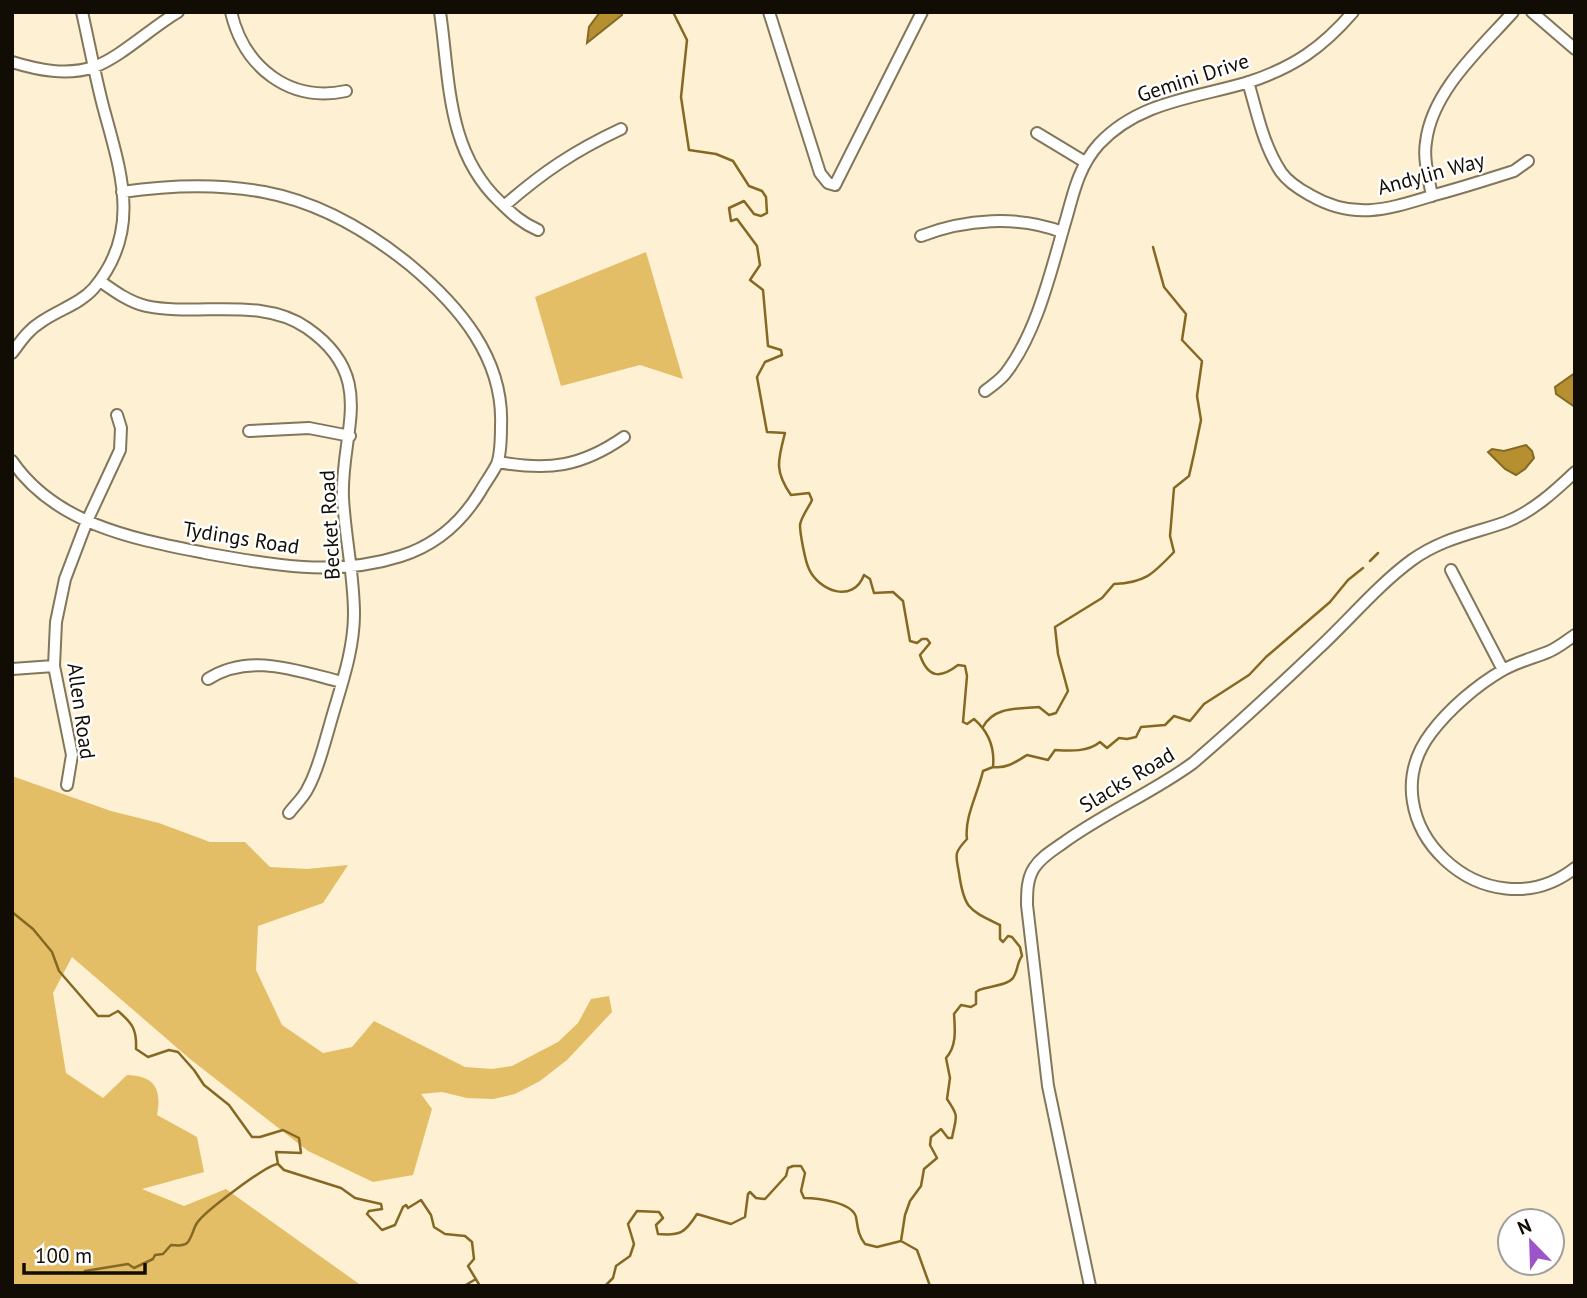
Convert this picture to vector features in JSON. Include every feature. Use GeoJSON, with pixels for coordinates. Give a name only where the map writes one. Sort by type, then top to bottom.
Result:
{"type":"FeatureCollection","features":[{"type":"Feature","properties":{"kind":"street"},"geometry":{"type":"LineString","coordinates":[[12,353],[27,333],[41,322],[87,295],[100,281],[120,242],[123,223],[118,156],[82,12]]}},
{"type":"Feature","properties":{"kind":"street"},"geometry":{"type":"LineString","coordinates":[[12,62],[37,70],[57,72],[94,67],[178,12]]}},
{"type":"Feature","properties":{"kind":"street"},"geometry":{"type":"LineString","coordinates":[[231,12],[237,34],[248,55],[270,76],[285,84],[321,95],[346,91]]}},
{"type":"Feature","properties":{"kind":"street"},"geometry":{"type":"LineString","coordinates":[[440,12],[450,97],[460,143],[487,190],[516,218],[538,230]]}},
{"type":"Feature","properties":{"kind":"street"},"geometry":{"type":"LineString","coordinates":[[769,12],[820,173],[828,183],[835,185],[922,12]]}},
{"type":"Feature","properties":{"kind":"street","name":"Gemini Drive"},"geometry":{"type":"LineString","coordinates":[[985,391],[1003,377],[1030,329],[1050,275],[1084,162],[1101,142],[1125,121],[1158,105],[1248,82],[1285,67],[1319,48],[1353,12]]}},
{"type":"Feature","properties":{"kind":"street"},"geometry":{"type":"LineString","coordinates":[[1432,196],[1425,144],[1437,108],[1463,68],[1513,12]]}},
{"type":"Feature","properties":{"kind":"street"},"geometry":{"type":"LineString","coordinates":[[1532,12],[1575,49]]}},
{"type":"Feature","properties":{"kind":"street","name":"Andylin Way"},"geometry":{"type":"LineString","coordinates":[[1248,82],[1270,152],[1288,180],[1302,191],[1337,208],[1385,210],[1514,171],[1528,161]]}},
{"type":"Feature","properties":{"kind":"street"},"geometry":{"type":"LineString","coordinates":[[504,206],[548,169],[589,144],[621,129]]}},
{"type":"Feature","properties":{"kind":"street"},"geometry":{"type":"LineString","coordinates":[[1037,133],[1084,162]]}},
{"type":"Feature","properties":{"kind":"street","name":"Tydings Road"},"geometry":{"type":"LineString","coordinates":[[12,461],[35,488],[53,503],[114,532],[158,544],[270,565],[318,568],[351,566],[402,556],[437,539],[469,511],[498,462],[502,411],[500,393],[487,353],[455,309],[423,276],[382,243],[302,202],[266,192],[189,184],[122,192]]}},
{"type":"Feature","properties":{"kind":"street"},"geometry":{"type":"LineString","coordinates":[[922,236],[941,228],[994,221],[1020,222],[1062,232]]}},
{"type":"Feature","properties":{"kind":"street","name":"Becket Road"},"geometry":{"type":"LineString","coordinates":[[100,281],[121,295],[144,305],[280,315],[304,326],[329,347],[345,374],[352,400],[350,436],[343,477],[354,614],[352,642],[312,779],[289,813]]}},
{"type":"Feature","properties":{"kind":"street","name":"Allen Road"},"geometry":{"type":"LineString","coordinates":[[67,785],[72,755],[54,666],[56,622],[65,579],[87,521],[120,450],[121,428],[117,415]]}},
{"type":"Feature","properties":{"kind":"street"},"geometry":{"type":"LineString","coordinates":[[249,431],[309,428],[350,436]]}},
{"type":"Feature","properties":{"kind":"street"},"geometry":{"type":"LineString","coordinates":[[498,462],[542,468],[559,465],[596,455],[624,437]]}},
{"type":"Feature","properties":{"kind":"street","name":"Slacks Road"},"geometry":{"type":"LineString","coordinates":[[1090,1286],[1048,1086],[1027,905],[1027,885],[1034,868],[1044,856],[1079,831],[1193,763],[1320,648],[1391,576],[1415,558],[1450,538],[1506,522],[1521,514],[1558,488],[1575,472]]}},
{"type":"Feature","properties":{"kind":"street"},"geometry":{"type":"LineString","coordinates":[[1451,570],[1503,670]]}},
{"type":"Feature","properties":{"kind":"street"},"geometry":{"type":"LineString","coordinates":[[1575,635],[1549,652],[1503,670],[1450,712],[1424,744],[1413,779],[1419,822],[1428,840],[1442,858],[1475,881],[1514,890],[1552,881],[1575,868]]}},
{"type":"Feature","properties":{"kind":"street"},"geometry":{"type":"LineString","coordinates":[[208,678],[220,671],[248,664],[284,667],[342,682]]}},
{"type":"Feature","properties":{"kind":"street"},"geometry":{"type":"LineString","coordinates":[[12,669],[54,666]]}},
{"type":"Feature","properties":{"kind":"shaded area"},"geometry":{"type":"Polygon","coordinates":[[[600,12],[622,12],[622,15],[587,43],[589,27],[600,12]]]}},
{"type":"Feature","properties":{"kind":"shaded area"},"geometry":{"type":"Polygon","coordinates":[[[646,252],[683,379],[640,365],[561,386],[535,297],[646,252]]]}},
{"type":"Feature","properties":{"kind":"shaded area"},"geometry":{"type":"Polygon","coordinates":[[[1575,373],[1575,407],[1556,394],[1555,387],[1575,373]]]}},
{"type":"Feature","properties":{"kind":"shaded area"},"geometry":{"type":"Polygon","coordinates":[[[1526,445],[1534,458],[1516,475],[1505,469],[1488,452],[1492,449],[1504,451],[1526,445]]]}},
{"type":"Feature","properties":{"kind":"shaded area"},"geometry":{"type":"Polygon","coordinates":[[[12,776],[210,842],[245,842],[270,867],[307,869],[348,865],[323,903],[258,926],[256,970],[282,1025],[323,1053],[352,1047],[374,1021],[465,1067],[492,1069],[512,1066],[558,1042],[578,1023],[591,999],[609,996],[612,1012],[567,1060],[540,1081],[515,1094],[493,1099],[467,1098],[442,1092],[421,1094],[432,1109],[413,1175],[373,1182],[308,1151],[190,1059],[72,957],[53,993],[66,1073],[103,1098],[127,1075],[144,1078],[150,1081],[157,1091],[157,1115],[197,1137],[204,1172],[142,1189],[184,1206],[226,1189],[362,1286],[12,1286],[12,776]]]}},
{"type":"Feature","properties":{"kind":"waterway"},"geometry":{"type":"LineString","coordinates":[[673,12],[687,40],[681,97],[689,150],[716,154],[733,161],[749,186],[762,191],[766,197],[767,213],[761,216],[754,214],[744,201],[729,208],[731,221],[737,219],[757,246],[760,265],[750,280],[763,290],[768,346],[781,350],[782,355],[765,362],[757,377],[767,432],[785,433],[779,458],[782,479],[791,495],[809,493],[812,500],[800,525],[809,569],[820,583],[836,591],[852,589],[864,575],[870,579],[874,593],[893,592],[903,601],[910,641],[917,643],[927,639],[930,643],[920,655],[927,668],[940,674],[958,665],[965,666],[967,676],[963,722],[967,724],[974,719],[984,729],[992,746],[993,767],[983,771],[969,814],[967,839],[959,848],[957,862],[963,894],[970,907],[1000,925],[1000,939],[1003,942],[1008,936],[1012,937],[1020,947],[1022,956],[1010,981],[979,990],[976,992],[976,1004],[971,1007],[961,1005],[954,1014],[954,1043],[946,1058],[950,1078],[947,1099],[956,1117],[952,1138],[948,1138],[941,1129],[931,1137],[930,1145],[937,1158],[924,1169],[921,1186],[910,1201],[901,1241]]}},
{"type":"Feature","properties":{"kind":"waterway"},"geometry":{"type":"LineString","coordinates":[[983,727],[994,715],[1008,710],[1039,707],[1049,715],[1056,713],[1068,691],[1058,654],[1055,627],[1102,598],[1114,584],[1134,582],[1148,576],[1174,552],[1170,536],[1174,488],[1189,476],[1194,454],[1201,420],[1197,396],[1202,361],[1182,340],[1186,314],[1164,287],[1153,247]]}},
{"type":"Feature","properties":{"kind":"waterway"},"geometry":{"type":"LineString","coordinates":[[1370,561],[1378,553]]}},
{"type":"Feature","properties":{"kind":"waterway"},"geometry":{"type":"LineString","coordinates":[[993,767],[1007,766],[1027,755],[1048,760],[1055,750],[1085,749],[1100,742],[1107,748],[1119,738],[1136,737],[1141,727],[1165,725],[1174,716],[1190,721],[1204,704],[1249,675],[1330,602],[1348,580],[1363,568]]}},
{"type":"Feature","properties":{"kind":"waterway"},"geometry":{"type":"LineString","coordinates":[[12,912],[33,929],[52,952],[59,971],[98,1016],[109,1016],[118,1011],[127,1019],[136,1036],[136,1049],[148,1057],[169,1050],[178,1052],[204,1085],[229,1105],[252,1137],[283,1130],[299,1138],[301,1153],[276,1152],[278,1164],[284,1170],[341,1188],[355,1198],[381,1204],[382,1209],[369,1211],[367,1214],[382,1230],[395,1225],[403,1207],[406,1205],[408,1208],[421,1200],[431,1215],[434,1227],[445,1234],[465,1236],[472,1242],[474,1259],[468,1266],[480,1286]]}},
{"type":"Feature","properties":{"kind":"waterway"},"geometry":{"type":"LineString","coordinates":[[85,1271],[128,1264],[134,1268],[153,1259],[155,1255],[163,1254],[171,1245],[187,1243],[197,1223],[211,1209],[249,1180],[278,1164]]}},
{"type":"Feature","properties":{"kind":"waterway"},"geometry":{"type":"LineString","coordinates":[[605,1286],[613,1278],[616,1266],[630,1256],[634,1244],[628,1224],[637,1211],[659,1212],[663,1218],[656,1225],[658,1234],[681,1232],[697,1214],[731,1224],[745,1217],[750,1192],[756,1198],[765,1199],[786,1176],[788,1168],[793,1166],[801,1166],[805,1173],[801,1191],[804,1198],[833,1202],[848,1208],[856,1217],[865,1244],[877,1247],[901,1241],[917,1250],[930,1286]]}},
{"type":"Feature","properties":{"kind":"waterway"},"geometry":{"type":"LineString","coordinates":[[464,1286],[476,1279]]}}]}
